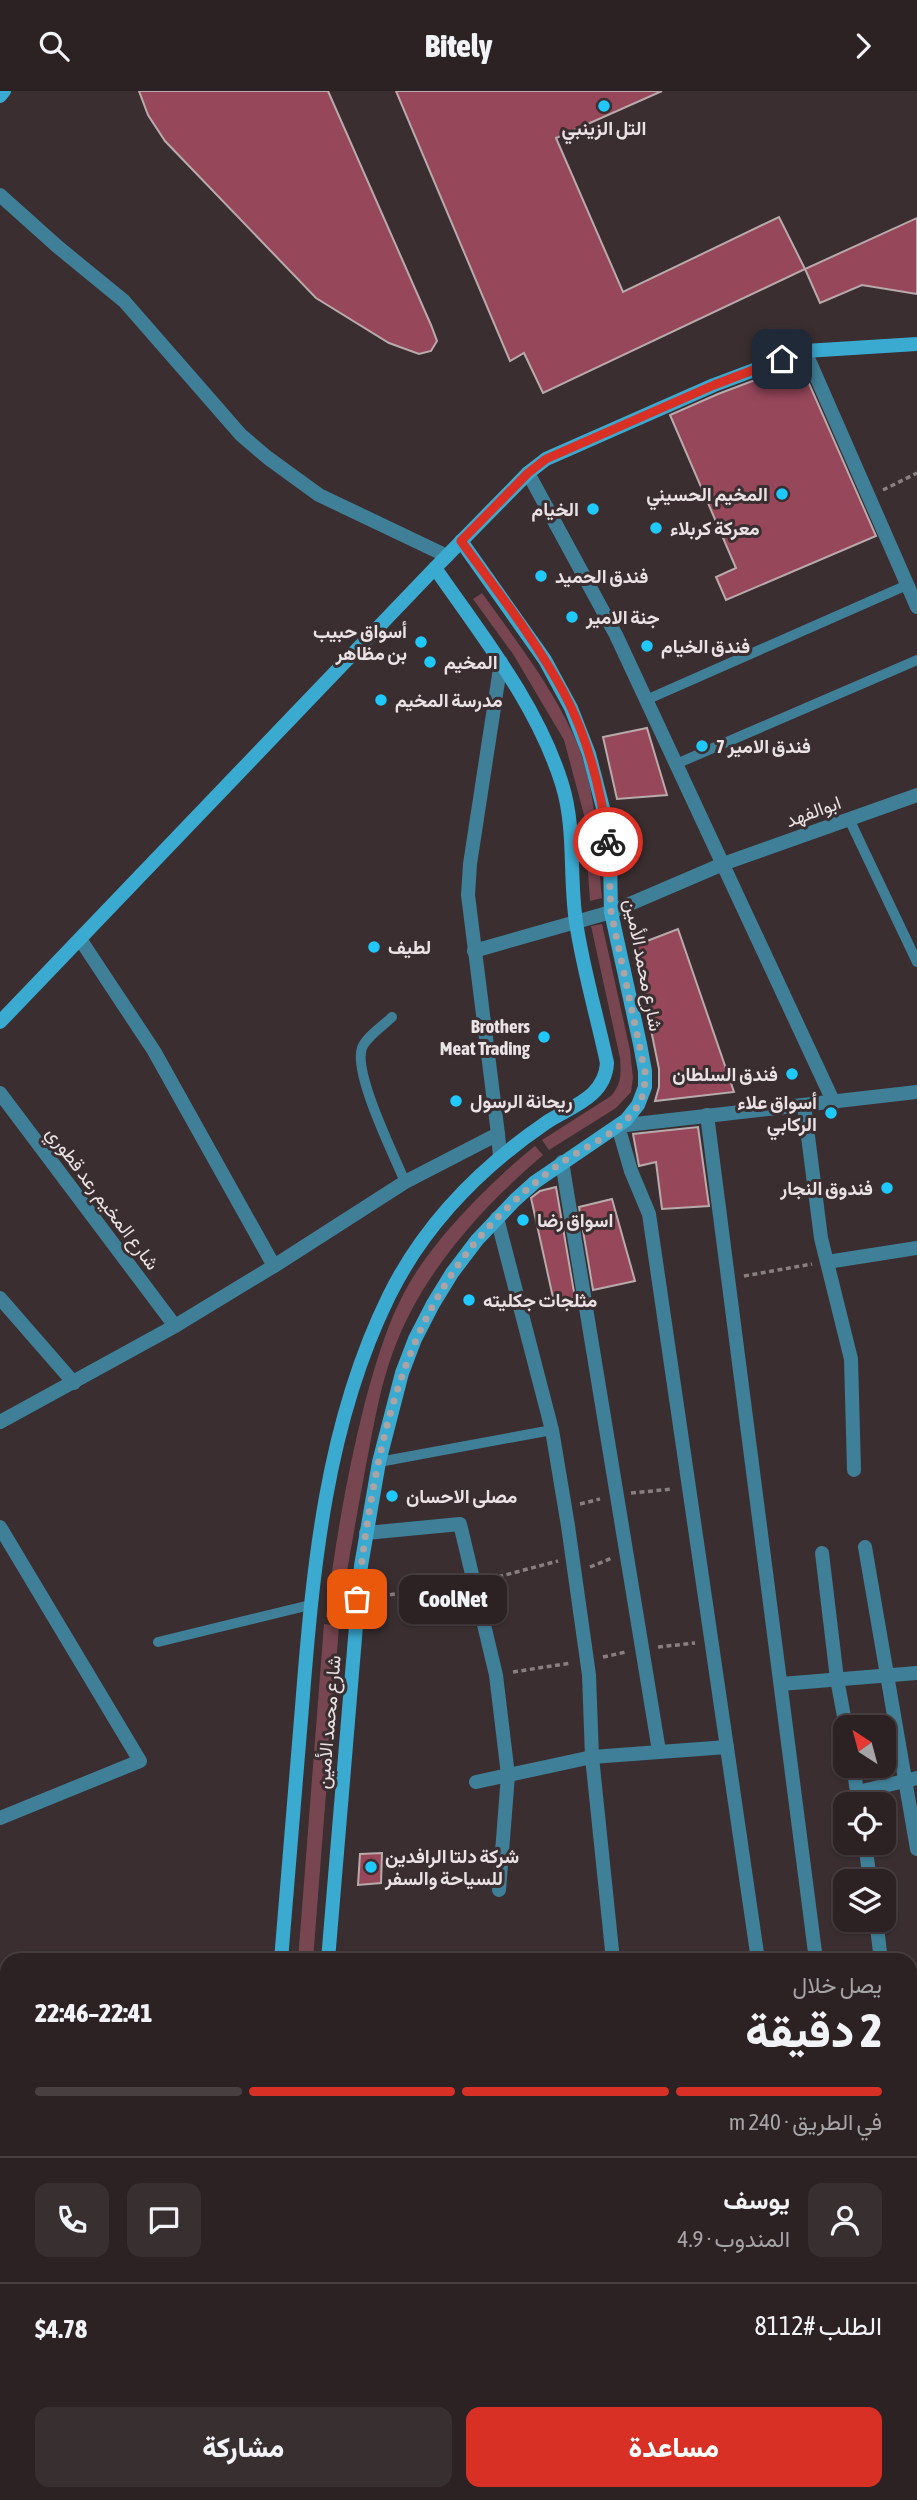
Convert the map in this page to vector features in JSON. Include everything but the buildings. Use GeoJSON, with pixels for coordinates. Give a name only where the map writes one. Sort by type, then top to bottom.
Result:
{"type":"FeatureCollection","features":[{"type":"Feature","properties":{"kind":"main road"},"geometry":{"type":"LineString","coordinates":[[0,96],[5,91]]}},
{"type":"Feature","properties":{"kind":"main road"},"geometry":{"type":"LineString","coordinates":[[0,1022],[461,541],[528,473],[546,459],[714,385],[805,351],[917,344]]}},
{"type":"Feature","properties":{"kind":"main road","name":"شارع محمد الأمين"},"geometry":{"type":"LineString","coordinates":[[329,1953],[357,1599],[366,1533],[390,1410],[415,1339],[452,1273],[497,1218],[535,1182],[632,1114],[645,1087],[645,1072],[611,912],[610,857],[604,812],[598,782],[581,730],[545,660],[461,541]]}},
{"type":"Feature","properties":{"kind":"main road","name":"شارع محمد الأمين"},"geometry":{"type":"LineString","coordinates":[[282,1953],[317,1545],[347,1405],[377,1320],[396,1283],[437,1222],[471,1184],[500,1156],[555,1117],[592,1096],[605,1077],[607,1063],[576,921],[572,840],[563,787],[541,731],[501,662],[435,568]]}},
{"type":"Feature","properties":{"kind":"street"},"geometry":{"type":"LineString","coordinates":[[0,195],[124,301],[241,435],[268,458],[297,481],[346,510],[447,556]]}},
{"type":"Feature","properties":{"kind":"street"},"geometry":{"type":"LineString","coordinates":[[805,351],[917,607]]}},
{"type":"Feature","properties":{"kind":"street"},"geometry":{"type":"LineString","coordinates":[[528,473],[616,635],[834,1103]]}},
{"type":"Feature","properties":{"kind":"street"},"geometry":{"type":"LineString","coordinates":[[500,1156],[468,895],[470,864],[501,662]]}},
{"type":"Feature","properties":{"kind":"street","name":"ابوالفهد"},"geometry":{"type":"LineString","coordinates":[[611,912],[723,864],[917,795]]}},
{"type":"Feature","properties":{"kind":"street"},"geometry":{"type":"LineString","coordinates":[[474,951],[611,912]]}},
{"type":"Feature","properties":{"kind":"street"},"geometry":{"type":"LineString","coordinates":[[80,939],[154,1051],[274,1266]]}},
{"type":"Feature","properties":{"kind":"street"},"geometry":{"type":"LineString","coordinates":[[757,1953],[649,1214],[631,1171],[618,1126],[917,1092]]}},
{"type":"Feature","properties":{"kind":"street","name":"شارع المخيم رعد قطوري"},"geometry":{"type":"LineString","coordinates":[[0,1093],[174,1326]]}},
{"type":"Feature","properties":{"kind":"street"},"geometry":{"type":"LineString","coordinates":[[804,1105],[821,1238],[851,1359],[854,1470]]}},
{"type":"Feature","properties":{"kind":"street"},"geometry":{"type":"LineString","coordinates":[[707,1115],[815,1953]]}},
{"type":"Feature","properties":{"kind":"street"},"geometry":{"type":"LineString","coordinates":[[0,1422],[174,1326],[405,1182],[498,1134]]}},
{"type":"Feature","properties":{"kind":"street"},"geometry":{"type":"LineString","coordinates":[[562,1162],[659,1751]]}},
{"type":"Feature","properties":{"kind":"street"},"geometry":{"type":"LineString","coordinates":[[497,1218],[552,1430],[575,1573],[589,1675],[592,1757],[611,1953]]}},
{"type":"Feature","properties":{"kind":"street"},"geometry":{"type":"LineString","coordinates":[[827,1262],[917,1248]]}},
{"type":"Feature","properties":{"kind":"street"},"geometry":{"type":"LineString","coordinates":[[0,1298],[74,1383]]}},
{"type":"Feature","properties":{"kind":"street"},"geometry":{"type":"LineString","coordinates":[[366,1533],[460,1524],[496,1675],[508,1775],[499,1891]]}},
{"type":"Feature","properties":{"kind":"street"},"geometry":{"type":"LineString","coordinates":[[0,1527],[140,1761],[0,1818]]}},
{"type":"Feature","properties":{"kind":"street"},"geometry":{"type":"LineString","coordinates":[[865,1548],[887,1676],[911,1779],[917,1849]]}},
{"type":"Feature","properties":{"kind":"street"},"geometry":{"type":"LineString","coordinates":[[822,1553],[844,1715]]}},
{"type":"Feature","properties":{"kind":"street"},"geometry":{"type":"LineString","coordinates":[[780,1683],[917,1673]]}},
{"type":"Feature","properties":{"kind":"street"},"geometry":{"type":"LineString","coordinates":[[476,1782],[592,1757],[727,1747]]}},
{"type":"Feature","properties":{"kind":"street"},"geometry":{"type":"LineString","coordinates":[[875,1792],[911,1779]]}},
{"type":"Feature","properties":{"kind":"street"},"geometry":{"type":"LineString","coordinates":[[878,1932],[880,1953]]}},
{"type":"Feature","properties":{"kind":"lane"},"geometry":{"type":"LineString","coordinates":[[646,700],[907,585]]}},
{"type":"Feature","properties":{"kind":"lane"},"geometry":{"type":"LineString","coordinates":[[676,764],[917,660]]}},
{"type":"Feature","properties":{"kind":"lane"},"geometry":{"type":"LineString","coordinates":[[849,819],[917,962]]}},
{"type":"Feature","properties":{"kind":"lane"},"geometry":{"type":"LineString","coordinates":[[392,1017],[362,1045],[359,1060],[364,1082],[405,1182]]}},
{"type":"Feature","properties":{"kind":"lane"},"geometry":{"type":"LineString","coordinates":[[379,1462],[552,1430]]}},
{"type":"Feature","properties":{"kind":"lane"},"geometry":{"type":"LineString","coordinates":[[158,1642],[310,1605]]}},
{"type":"Feature","properties":{"kind":"path"},"geometry":{"type":"LineString","coordinates":[[869,497],[917,473]]}},
{"type":"Feature","properties":{"kind":"path"},"geometry":{"type":"LineString","coordinates":[[728,1279],[827,1262]]}},
{"type":"Feature","properties":{"kind":"path"},"geometry":{"type":"LineString","coordinates":[[575,1573],[627,1551]]}},
{"type":"Feature","properties":{"kind":"shaded area"},"geometry":{"type":"Polygon","coordinates":[[[482,593],[543,679],[564,715],[581,753],[595,815],[602,898],[590,901],[584,815],[564,740],[513,654],[473,599],[482,593]]]}},
{"type":"Feature","properties":{"kind":"shaded area"},"geometry":{"type":"Polygon","coordinates":[[[602,924],[630,1050],[633,1078],[631,1092],[616,1108],[549,1150],[542,1140],[611,1096],[620,1078],[620,1058],[591,926],[602,924]]]}},
{"type":"Feature","properties":{"kind":"shaded area"},"geometry":{"type":"Polygon","coordinates":[[[535,1146],[543,1155],[497,1197],[455,1244],[436,1269],[405,1323],[388,1365],[378,1406],[339,1618],[326,1617],[342,1509],[365,1402],[385,1335],[396,1310],[413,1277],[443,1236],[480,1195],[535,1146]]]}},
{"type":"Feature","properties":{"kind":"shaded area"},"geometry":{"type":"Polygon","coordinates":[[[324,1624],[339,1626],[314,1953],[299,1953],[324,1624]]]}},
{"type":"Feature","properties":{"kind":"way so far"},"geometry":{"type":"LineString","coordinates":[[357,1599],[373,1487],[390,1410],[401,1373],[433,1304],[477,1240],[515,1200],[562,1162],[626,1120],[642,1097],[645,1072],[611,912],[608,842]]}},
{"type":"Feature","properties":{"kind":"place","name":"التل الزينبي"},"geometry":{"type":"Point","coordinates":[604,106]}},
{"type":"Feature","properties":{"kind":"place","name":"المخيم الحسيني"},"geometry":{"type":"Point","coordinates":[782,494]}},
{"type":"Feature","properties":{"kind":"place","name":"الخيام"},"geometry":{"type":"Point","coordinates":[593,509]}},
{"type":"Feature","properties":{"kind":"place","name":"معركة كربلاء"},"geometry":{"type":"Point","coordinates":[656,528]}},
{"type":"Feature","properties":{"kind":"place","name":"فندق الحميد"},"geometry":{"type":"Point","coordinates":[541,576]}},
{"type":"Feature","properties":{"kind":"place","name":"جنة الامير"},"geometry":{"type":"Point","coordinates":[572,617]}},
{"type":"Feature","properties":{"kind":"place","name":"أسواق حبيب بن مظاهر"},"geometry":{"type":"Point","coordinates":[421,642]}},
{"type":"Feature","properties":{"kind":"place","name":"فندق الخيام"},"geometry":{"type":"Point","coordinates":[647,646]}},
{"type":"Feature","properties":{"kind":"place","name":"المخيم"},"geometry":{"type":"Point","coordinates":[430,662]}},
{"type":"Feature","properties":{"kind":"place","name":"مدرسة المخيم"},"geometry":{"type":"Point","coordinates":[381,700]}},
{"type":"Feature","properties":{"kind":"place","name":"فندق الامير 7"},"geometry":{"type":"Point","coordinates":[702,746]}},
{"type":"Feature","properties":{"kind":"place","name":"لطيف"},"geometry":{"type":"Point","coordinates":[374,947]}},
{"type":"Feature","properties":{"kind":"place","name":"Brothers Meat Trading"},"geometry":{"type":"Point","coordinates":[544,1037]}},
{"type":"Feature","properties":{"kind":"place","name":"فندق السلطان"},"geometry":{"type":"Point","coordinates":[792,1074]}},
{"type":"Feature","properties":{"kind":"place","name":"ريحانة الرسول"},"geometry":{"type":"Point","coordinates":[456,1101]}},
{"type":"Feature","properties":{"kind":"place","name":"أسواق علاء الركابي"},"geometry":{"type":"Point","coordinates":[831,1113]}},
{"type":"Feature","properties":{"kind":"place","name":"فندوق النجار"},"geometry":{"type":"Point","coordinates":[887,1188]}},
{"type":"Feature","properties":{"kind":"place","name":"اسواق رضا"},"geometry":{"type":"Point","coordinates":[523,1220]}},
{"type":"Feature","properties":{"kind":"place","name":"مثلجات جكليته"},"geometry":{"type":"Point","coordinates":[469,1300]}},
{"type":"Feature","properties":{"kind":"place","name":"مصلى الاحسان"},"geometry":{"type":"Point","coordinates":[392,1496]}},
{"type":"Feature","properties":{"kind":"place","name":"CoolNet"},"geometry":{"type":"Point","coordinates":[357,1599]}},
{"type":"Feature","properties":{"kind":"place","name":"شركة دلتا الرافدين للسياحة والسفر"},"geometry":{"type":"Point","coordinates":[371,1867]}},
{"type":"Feature","properties":{"kind":"route"},"geometry":{"type":"LineString","coordinates":[[608,842],[598,782],[581,730],[564,693],[545,660],[461,541],[528,473],[546,459],[714,385],[782,359]]}}]}
